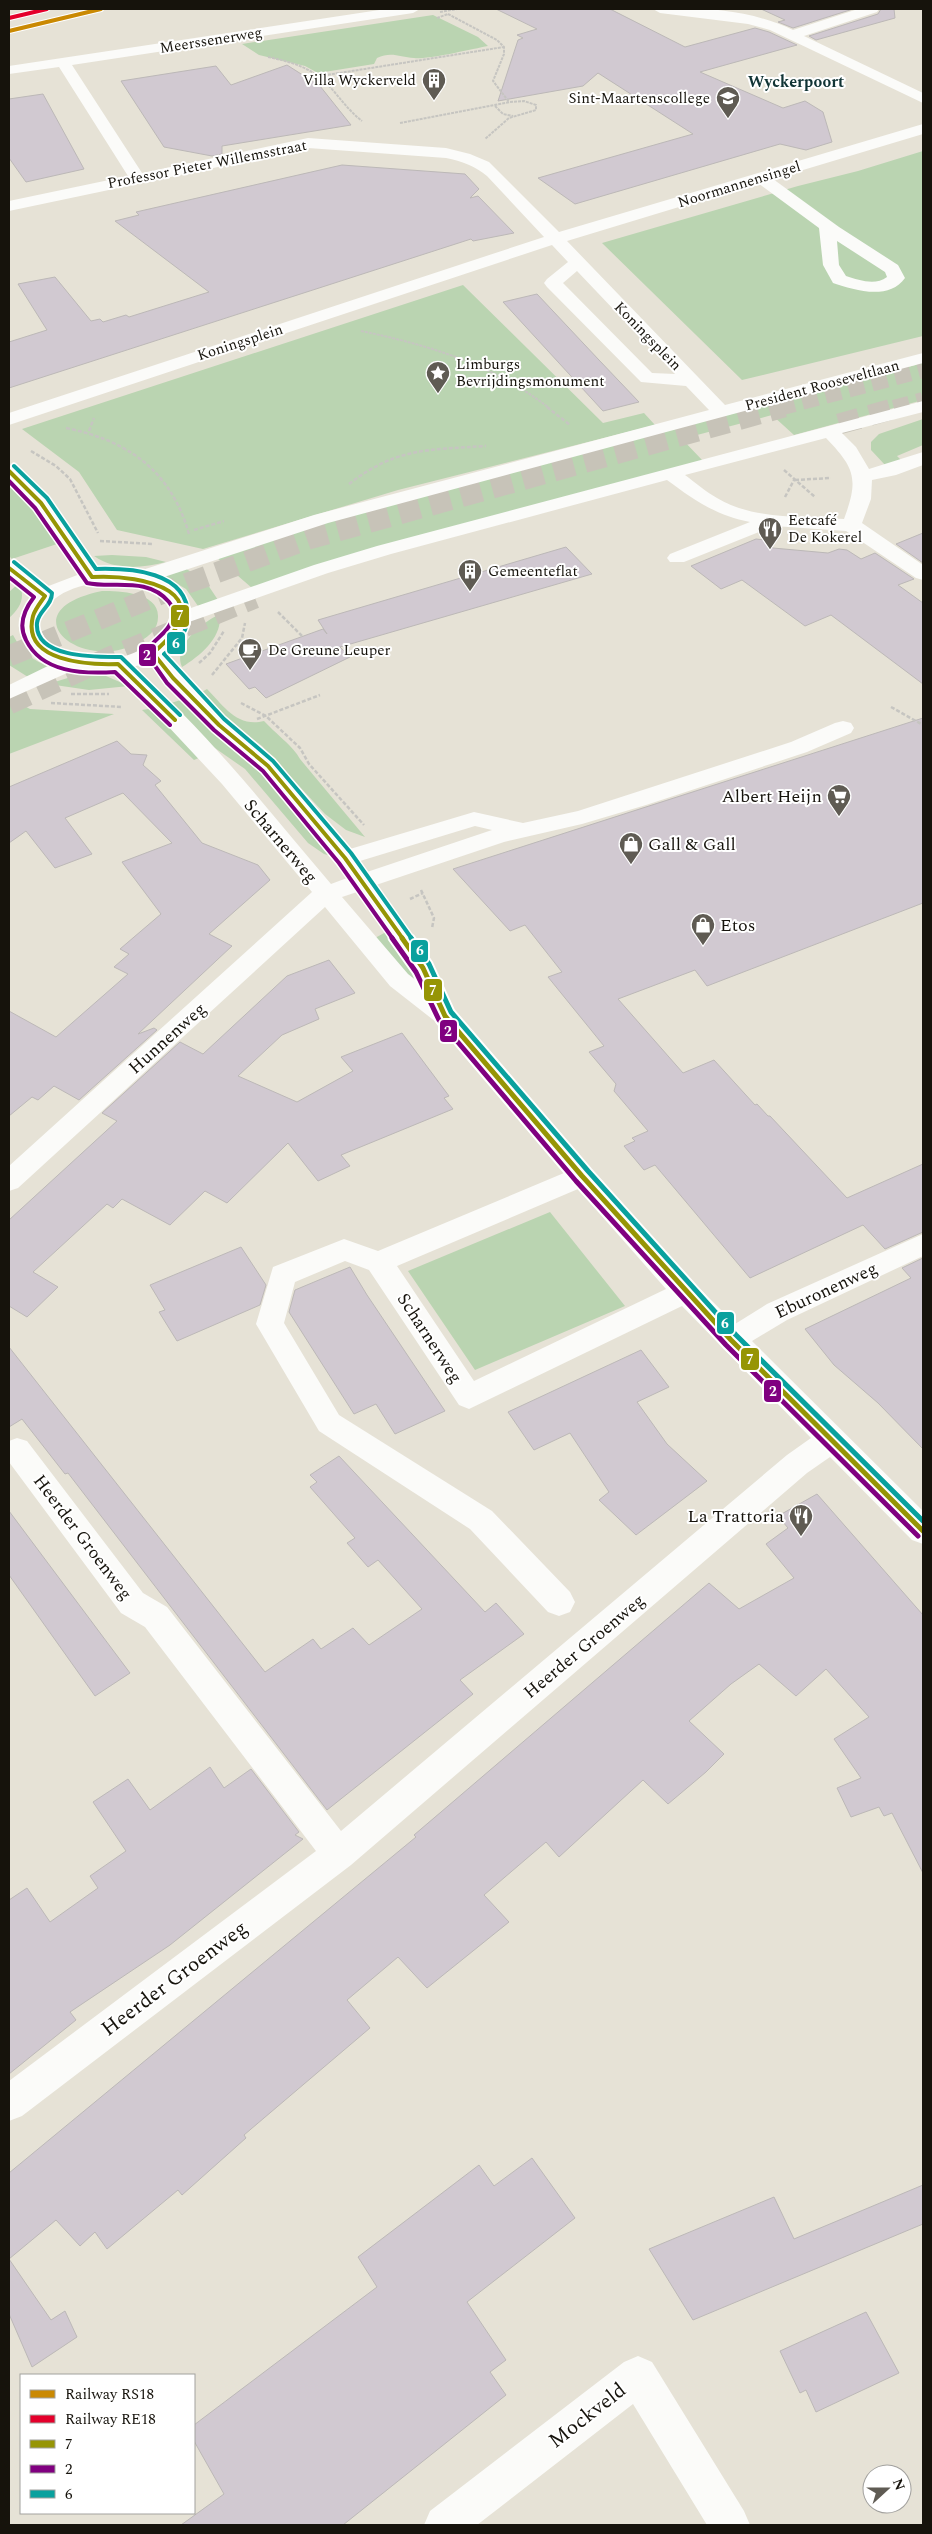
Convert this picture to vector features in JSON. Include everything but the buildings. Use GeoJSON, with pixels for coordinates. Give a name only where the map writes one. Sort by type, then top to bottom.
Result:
{"type":"FeatureCollection","features":[{"type":"Feature","properties":{"kind":"street","name":"Meerssenerweg"},"geometry":{"type":"LineString","coordinates":[[9,70],[66,66],[413,9]]}},
{"type":"Feature","properties":{"kind":"street"},"geometry":{"type":"LineString","coordinates":[[660,9],[749,20],[792,35],[923,99]]}},
{"type":"Feature","properties":{"kind":"street"},"geometry":{"type":"LineString","coordinates":[[792,35],[872,9]]}},
{"type":"Feature","properties":{"kind":"street","name":"Meerssenerweg"},"geometry":{"type":"LineString","coordinates":[[9,81],[66,66]]}},
{"type":"Feature","properties":{"kind":"street"},"geometry":{"type":"LineString","coordinates":[[66,66],[137,177]]}},
{"type":"Feature","properties":{"kind":"street","name":"Noormannensingel"},"geometry":{"type":"LineString","coordinates":[[554,239],[923,129]]}},
{"type":"Feature","properties":{"kind":"street","name":"Professor Pieter Willemsstraat"},"geometry":{"type":"LineString","coordinates":[[9,206],[295,144],[361,146],[446,153],[464,157],[482,165],[493,173],[554,239]]}},
{"type":"Feature","properties":{"kind":"street"},"geometry":{"type":"LineString","coordinates":[[761,178],[827,227]]}},
{"type":"Feature","properties":{"kind":"street","name":"Koningsplein"},"geometry":{"type":"LineString","coordinates":[[9,419],[554,239],[720,411]]}},
{"type":"Feature","properties":{"kind":"street"},"geometry":{"type":"LineString","coordinates":[[577,263],[553,283],[647,378],[691,380]]}},
{"type":"Feature","properties":{"kind":"street","name":"President Rooseveltlaan"},"geometry":{"type":"LineString","coordinates":[[720,411],[923,358]]}},
{"type":"Feature","properties":{"kind":"street"},"geometry":{"type":"LineString","coordinates":[[182,618],[384,550],[923,406]]}},
{"type":"Feature","properties":{"kind":"street"},"geometry":{"type":"LineString","coordinates":[[140,578],[321,519],[720,411]]}},
{"type":"Feature","properties":{"kind":"street"},"geometry":{"type":"LineString","coordinates":[[829,430],[850,451],[863,476],[861,499],[851,525]]}},
{"type":"Feature","properties":{"kind":"street"},"geometry":{"type":"LineString","coordinates":[[863,476],[889,471],[923,458]]}},
{"type":"Feature","properties":{"kind":"street"},"geometry":{"type":"LineString","coordinates":[[9,471],[41,503],[92,577]]}},
{"type":"Feature","properties":{"kind":"street"},"geometry":{"type":"LineString","coordinates":[[672,474],[711,503],[739,514],[772,520],[851,525],[923,574]]}},
{"type":"Feature","properties":{"kind":"street"},"geometry":{"type":"LineString","coordinates":[[677,558],[772,520]]}},
{"type":"Feature","properties":{"kind":"street"},"geometry":{"type":"LineString","coordinates":[[9,568],[45,596]]}},
{"type":"Feature","properties":{"kind":"street"},"geometry":{"type":"LineString","coordinates":[[112,575],[140,578],[158,584],[172,594],[181,605],[182,618],[177,633],[153,653],[118,664],[94,666],[71,663],[41,650],[31,636],[28,622],[34,608],[45,596],[66,584],[92,577],[112,575]]}},
{"type":"Feature","properties":{"kind":"street"},"geometry":{"type":"LineString","coordinates":[[9,629],[28,622]]}},
{"type":"Feature","properties":{"kind":"street","name":"Scharnerweg"},"geometry":{"type":"LineString","coordinates":[[153,653],[173,678],[219,725],[268,766],[345,858],[423,968],[445,1016]]}},
{"type":"Feature","properties":{"kind":"street"},"geometry":{"type":"LineString","coordinates":[[11,692],[71,663]]}},
{"type":"Feature","properties":{"kind":"street","name":"Scharnerweg"},"geometry":{"type":"LineString","coordinates":[[118,664],[157,700],[230,779],[399,980],[445,1016],[582,1176],[685,1292],[923,1531]]}},
{"type":"Feature","properties":{"kind":"street"},"geometry":{"type":"LineString","coordinates":[[326,894],[520,830],[582,817],[799,747],[843,728]]}},
{"type":"Feature","properties":{"kind":"street"},"geometry":{"type":"LineString","coordinates":[[345,858],[474,819],[520,830]]}},
{"type":"Feature","properties":{"kind":"street","name":"Hunnenweg"},"geometry":{"type":"LineString","coordinates":[[9,1181],[326,894]]}},
{"type":"Feature","properties":{"kind":"street"},"geometry":{"type":"LineString","coordinates":[[559,1602],[481,1520],[329,1422],[270,1324],[282,1275],[344,1250],[379,1262],[582,1176]]}},
{"type":"Feature","properties":{"kind":"street","name":"Eburonenweg"},"geometry":{"type":"LineString","coordinates":[[731,1340],[777,1312],[923,1244]]}},
{"type":"Feature","properties":{"kind":"street","name":"Scharnerweg"},"geometry":{"type":"LineString","coordinates":[[379,1262],[469,1397],[514,1373],[635,1319],[685,1292]]}},
{"type":"Feature","properties":{"kind":"street","name":"Heerder Groenweg"},"geometry":{"type":"LineString","coordinates":[[9,2103],[339,1854],[797,1464],[832,1439]]}},
{"type":"Feature","properties":{"kind":"street","name":"Heerder Groenweg"},"geometry":{"type":"LineString","coordinates":[[17,1450],[132,1603],[156,1617],[339,1854]]}},
{"type":"Feature","properties":{"kind":"street","name":"Mockveld"},"geometry":{"type":"LineString","coordinates":[[444,2525],[638,2376],[730,2525]]}},
{"type":"Feature","properties":{"kind":"path"},"geometry":{"type":"LineString","coordinates":[[457,9],[448,9],[448,14],[497,40],[504,47],[504,54],[493,81],[510,102]]}},
{"type":"Feature","properties":{"kind":"path"},"geometry":{"type":"LineString","coordinates":[[319,76],[504,47]]}},
{"type":"Feature","properties":{"kind":"path"},"geometry":{"type":"LineString","coordinates":[[260,55],[294,63],[319,76],[351,114],[372,128],[510,102],[524,101],[536,105],[536,110],[518,117],[509,118],[464,157]]}},
{"type":"Feature","properties":{"kind":"path"},"geometry":{"type":"LineString","coordinates":[[494,106],[503,114],[518,117]]}},
{"type":"Feature","properties":{"kind":"path"},"geometry":{"type":"LineString","coordinates":[[361,146],[372,128]]}},
{"type":"Feature","properties":{"kind":"path"},"geometry":{"type":"LineString","coordinates":[[326,314],[344,328],[427,346],[485,367],[526,390],[594,445]]}},
{"type":"Feature","properties":{"kind":"path"},"geometry":{"type":"LineString","coordinates":[[62,428],[89,431],[113,442],[151,466],[163,478],[180,506],[189,532],[190,547],[182,563]]}},
{"type":"Feature","properties":{"kind":"path"},"geometry":{"type":"LineString","coordinates":[[11,692],[37,702],[82,706],[129,706],[157,700]]}},
{"type":"Feature","properties":{"kind":"path"},"geometry":{"type":"LineString","coordinates":[[266,716],[320,694]]}},
{"type":"Feature","properties":{"kind":"path"},"geometry":{"type":"LineString","coordinates":[[891,707],[923,725]]}},
{"type":"Feature","properties":{"kind":"path"},"geometry":{"type":"LineString","coordinates":[[423,893],[430,905]]}},
{"type":"Feature","properties":{"kind":"green space"},"geometry":{"type":"Polygon","coordinates":[[[433,15],[478,37],[488,46],[420,58],[387,55],[377,58],[374,64],[318,73],[305,66],[259,55],[242,44],[433,15]]]}},
{"type":"Feature","properties":{"kind":"green space"},"geometry":{"type":"Polygon","coordinates":[[[923,151],[923,336],[742,380],[602,243],[798,186],[858,171],[923,151]]]}},
{"type":"Feature","properties":{"kind":"green space"},"geometry":{"type":"Polygon","coordinates":[[[463,285],[603,423],[644,413],[655,425],[398,490],[203,549],[117,530],[79,472],[22,429],[463,285]]]}},
{"type":"Feature","properties":{"kind":"green space"},"geometry":{"type":"Polygon","coordinates":[[[923,363],[923,400],[794,435],[772,415],[682,439],[703,461],[252,588],[216,557],[317,524],[923,363]]]}},
{"type":"Feature","properties":{"kind":"green space"},"geometry":{"type":"Polygon","coordinates":[[[923,419],[923,445],[897,456],[901,460],[886,466],[871,450],[871,442],[879,434],[923,419]]]}},
{"type":"Feature","properties":{"kind":"green space"},"geometry":{"type":"Polygon","coordinates":[[[9,483],[31,505],[57,544],[12,559],[9,556],[9,483]]]}},
{"type":"Feature","properties":{"kind":"green space"},"geometry":{"type":"Polygon","coordinates":[[[94,556],[146,557],[166,562],[148,566],[129,567],[111,564],[94,556]]]}},
{"type":"Feature","properties":{"kind":"green space"},"geometry":{"type":"Polygon","coordinates":[[[185,568],[206,582],[218,600],[198,606],[186,589],[164,576],[185,568]]]}},
{"type":"Feature","properties":{"kind":"green space"},"geometry":{"type":"Polygon","coordinates":[[[19,583],[22,593],[21,602],[9,618],[9,592],[19,583]]]}},
{"type":"Feature","properties":{"kind":"green space"},"geometry":{"type":"Polygon","coordinates":[[[102,591],[137,595],[152,602],[157,609],[158,617],[157,625],[153,631],[141,641],[119,650],[97,651],[78,646],[63,637],[56,625],[59,612],[73,600],[102,591]]]}},
{"type":"Feature","properties":{"kind":"green space"},"geometry":{"type":"Polygon","coordinates":[[[220,614],[218,631],[209,645],[182,667],[181,651],[185,643],[198,628],[220,614]]]}},
{"type":"Feature","properties":{"kind":"green space"},"geometry":{"type":"Polygon","coordinates":[[[13,635],[28,655],[50,667],[28,677],[9,665],[9,637],[13,635]]]}},
{"type":"Feature","properties":{"kind":"green space"},"geometry":{"type":"Polygon","coordinates":[[[106,676],[129,686],[89,690],[48,684],[71,677],[106,676]]]}},
{"type":"Feature","properties":{"kind":"green space"},"geometry":{"type":"Polygon","coordinates":[[[207,689],[231,714],[238,718],[254,722],[264,721],[293,750],[365,837],[346,830],[325,814],[262,746],[227,720],[200,693],[207,689]]]}},
{"type":"Feature","properties":{"kind":"green space"},"geometry":{"type":"Polygon","coordinates":[[[9,698],[30,709],[114,714],[9,754],[9,698]]]}},
{"type":"Feature","properties":{"kind":"green space"},"geometry":{"type":"Polygon","coordinates":[[[184,699],[248,754],[331,856],[324,854],[308,843],[245,769],[212,746],[171,703],[184,699]]]}},
{"type":"Feature","properties":{"kind":"green space"},"geometry":{"type":"Polygon","coordinates":[[[155,708],[201,757],[194,760],[142,710],[155,708]]]}},
{"type":"Feature","properties":{"kind":"green space"},"geometry":{"type":"Polygon","coordinates":[[[386,932],[419,977],[418,981],[412,982],[375,938],[386,932]]]}},
{"type":"Feature","properties":{"kind":"green space"},"geometry":{"type":"Polygon","coordinates":[[[550,1212],[625,1306],[475,1370],[408,1271],[550,1212]]]}},
{"type":"Feature","properties":{"kind":"tunnel"},"geometry":{"type":"LineString","coordinates":[[779,408],[923,370]]}},
{"type":"Feature","properties":{"kind":"tunnel"},"geometry":{"type":"LineString","coordinates":[[894,408],[923,400]]}},
{"type":"Feature","properties":{"kind":"tunnel"},"geometry":{"type":"LineString","coordinates":[[9,656],[188,583],[309,539],[784,407]]}},
{"type":"Feature","properties":{"kind":"tunnel"},"geometry":{"type":"LineString","coordinates":[[839,424],[899,407]]}},
{"type":"Feature","properties":{"kind":"tunnel"},"geometry":{"type":"LineString","coordinates":[[9,704],[110,657],[255,598]]}},
{"type":"Feature","properties":{"kind":"rail line","name":"RE18"},"geometry":{"type":"LineString","coordinates":[[9,18],[47,9]]}},
{"type":"Feature","properties":{"kind":"rail line","name":"RS18"},"geometry":{"type":"LineString","coordinates":[[9,31],[101,9]]}},
{"type":"Feature","properties":{"kind":"transit line","name":"6"},"geometry":{"type":"LineString","coordinates":[[14,466],[47,498],[96,569],[125,570],[157,576],[171,583],[182,592],[188,604],[187,625],[179,640],[164,654],[224,719],[273,761],[351,853],[429,964],[451,1012],[588,1171],[736,1335],[923,1521]]}},
{"type":"Feature","properties":{"kind":"transit line","name":"7"},"geometry":{"type":"LineString","coordinates":[[9,471],[41,503],[92,577],[118,576],[143,579],[171,592],[178,601],[181,610],[179,621],[174,632],[153,653],[173,678],[219,725],[268,766],[345,858],[423,968],[445,1016],[582,1176],[731,1340],[923,1531]]}},
{"type":"Feature","properties":{"kind":"transit line","name":"2"},"geometry":{"type":"LineString","coordinates":[[9,481],[35,508],[87,583],[137,586],[152,590],[167,600],[173,611],[172,621],[167,630],[151,644],[146,653],[167,683],[214,730],[263,771],[339,863],[416,972],[439,1020],[576,1181],[726,1345],[918,1536]]}},
{"type":"Feature","properties":{"kind":"transit line","name":"6"},"geometry":{"type":"LineString","coordinates":[[14,562],[52,593],[52,600],[37,620],[37,628],[44,641],[62,652],[74,656],[121,657],[180,715]]}},
{"type":"Feature","properties":{"kind":"transit line","name":"7"},"geometry":{"type":"LineString","coordinates":[[9,568],[45,596],[33,615],[31,631],[37,643],[48,653],[64,659],[101,665],[118,664],[175,720]]}},
{"type":"Feature","properties":{"kind":"transit line","name":"2"},"geometry":{"type":"LineString","coordinates":[[9,577],[34,597],[26,610],[22,626],[24,636],[30,648],[39,657],[62,669],[90,673],[115,672],[170,725]]}},
{"type":"Feature","properties":{"kind":"place","name":"Villa Wyckerveld"},"geometry":{"type":"Point","coordinates":[434,101]}},
{"type":"Feature","properties":{"kind":"place","name":"Sint-Maartenscollege"},"geometry":{"type":"Point","coordinates":[728,119]}},
{"type":"Feature","properties":{"kind":"place","name":"Limburgs Bevrijdingsmonument"},"geometry":{"type":"Point","coordinates":[438,394]}},
{"type":"Feature","properties":{"kind":"place","name":"Eetcafé De Kokerel"},"geometry":{"type":"Point","coordinates":[770,550]}},
{"type":"Feature","properties":{"kind":"place","name":"Gemeenteflat"},"geometry":{"type":"Point","coordinates":[470,592]}},
{"type":"Feature","properties":{"kind":"place","name":"De Greune Leuper"},"geometry":{"type":"Point","coordinates":[250,671]}},
{"type":"Feature","properties":{"kind":"place","name":"Albert Heijn"},"geometry":{"type":"Point","coordinates":[839,817]}},
{"type":"Feature","properties":{"kind":"place","name":"Gall & Gall"},"geometry":{"type":"Point","coordinates":[631,865]}},
{"type":"Feature","properties":{"kind":"place","name":"Etos"},"geometry":{"type":"Point","coordinates":[703,946]}},
{"type":"Feature","properties":{"kind":"place","name":"La Trattoria"},"geometry":{"type":"Point","coordinates":[801,1537]}},
{"type":"Feature","properties":{"kind":"district","name":"Wyckerpoort"},"geometry":{"type":"Point","coordinates":[796,81]}}]}
